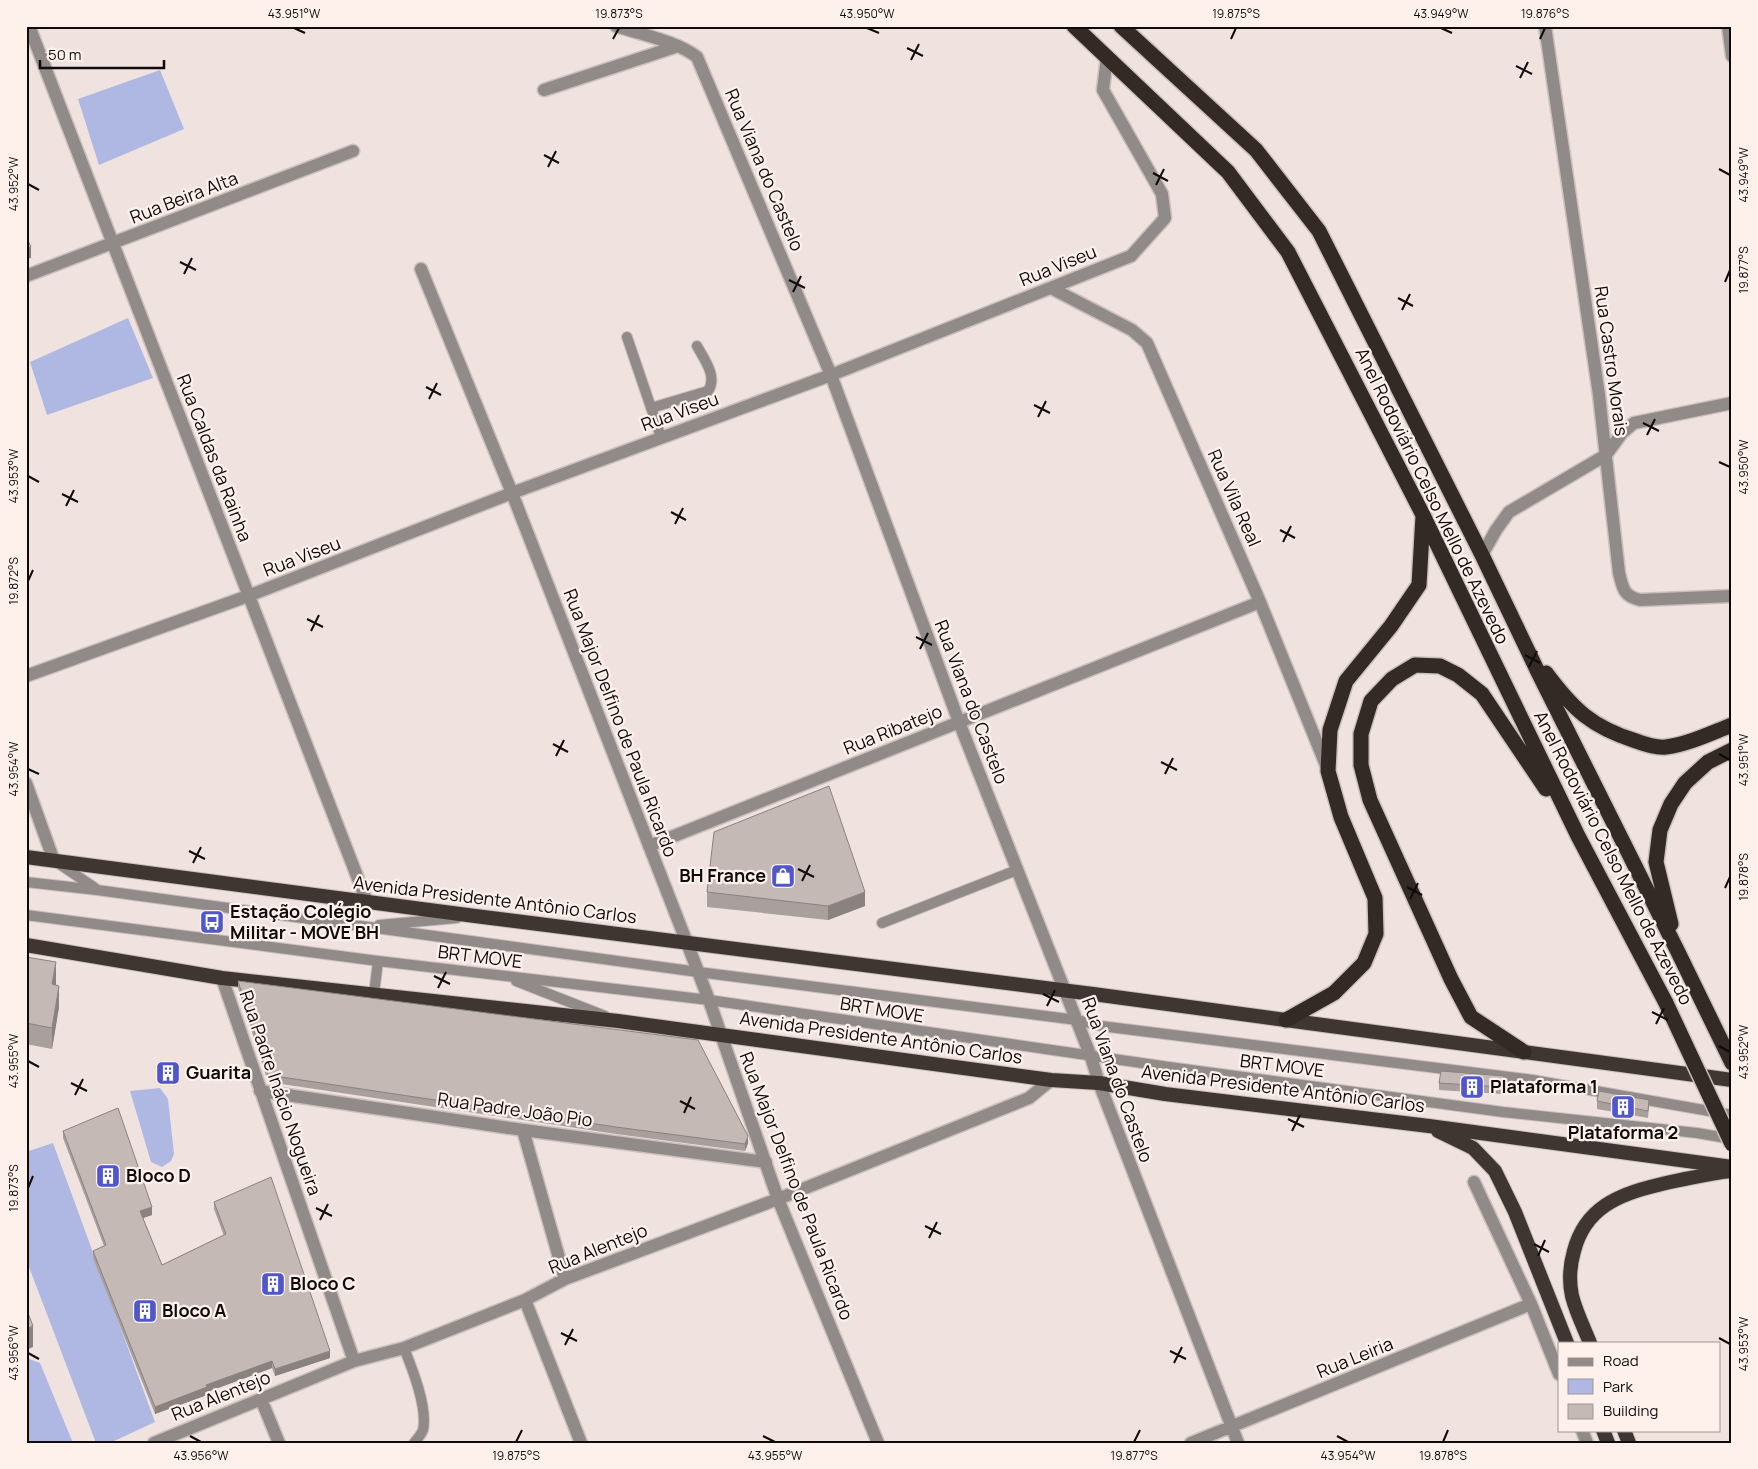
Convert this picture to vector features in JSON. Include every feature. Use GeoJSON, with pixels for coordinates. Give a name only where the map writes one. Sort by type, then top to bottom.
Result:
{"type":"FeatureCollection","features":[{"type":"Feature","properties":{"kind":"highway","name":"Anel Rodoviário Celso Mello de Azevedo"},"geometry":{"type":"LineString","coordinates":[[1074,26],[1228,172],[1288,252],[1423,515],[1578,836],[1666,1003],[1732,1144]]}},
{"type":"Feature","properties":{"kind":"highway","name":"Anel Rodoviário Celso Mello de Azevedo"},"geometry":{"type":"LineString","coordinates":[[1121,26],[1256,150],[1319,231],[1482,555],[1525,646],[1732,1063]]}},
{"type":"Feature","properties":{"kind":"highway"},"geometry":{"type":"LineString","coordinates":[[1286,1020],[1334,993],[1364,963],[1376,934],[1375,898],[1341,817],[1328,771],[1330,730],[1346,681],[1391,626],[1420,585],[1423,515]]}},
{"type":"Feature","properties":{"kind":"highway"},"geometry":{"type":"LineString","coordinates":[[1525,646],[1562,695],[1582,715],[1616,734],[1664,747],[1701,738],[1732,725]]}},
{"type":"Feature","properties":{"kind":"highway"},"geometry":{"type":"LineString","coordinates":[[1524,1052],[1471,1017],[1451,979],[1370,800],[1361,765],[1361,734],[1371,701],[1392,679],[1415,665],[1440,666],[1458,675],[1482,694],[1578,836]]}},
{"type":"Feature","properties":{"kind":"highway"},"geometry":{"type":"LineString","coordinates":[[1678,952],[1656,862],[1660,830],[1671,804],[1685,783],[1708,762],[1732,750]]}},
{"type":"Feature","properties":{"kind":"highway","name":"Avenida Presidente Antônio Carlos"},"geometry":{"type":"LineString","coordinates":[[26,858],[1065,991],[1732,1080]]}},
{"type":"Feature","properties":{"kind":"highway","name":"Avenida Presidente Antônio Carlos"},"geometry":{"type":"LineString","coordinates":[[26,945],[222,978],[618,1021],[1051,1080],[1099,1083],[1166,1094],[1429,1126],[1732,1169]]}},
{"type":"Feature","properties":{"kind":"highway"},"geometry":{"type":"LineString","coordinates":[[1429,1126],[1473,1148],[1495,1171],[1515,1212],[1567,1342]]}},
{"type":"Feature","properties":{"kind":"highway"},"geometry":{"type":"LineString","coordinates":[[1590,1342],[1572,1296],[1571,1274],[1576,1244],[1594,1214],[1615,1199],[1629,1192],[1732,1169]]}},
{"type":"Feature","properties":{"kind":"street","name":"Rua Caldas da Rainha"},"geometry":{"type":"LineString","coordinates":[[29,26],[367,902]]}},
{"type":"Feature","properties":{"kind":"street","name":"Rua Viana do Castelo"},"geometry":{"type":"LineString","coordinates":[[616,26],[678,46],[697,57],[831,375],[960,722],[1077,1020],[1099,1083],[1238,1443]]}},
{"type":"Feature","properties":{"kind":"street","name":"Rua Castro Morais"},"geometry":{"type":"LineString","coordinates":[[1545,26],[1599,395],[1619,573],[1623,589],[1630,598],[1640,600],[1732,596]]}},
{"type":"Feature","properties":{"kind":"street"},"geometry":{"type":"LineString","coordinates":[[1728,26],[1732,56]]}},
{"type":"Feature","properties":{"kind":"street"},"geometry":{"type":"LineString","coordinates":[[544,90],[678,46]]}},
{"type":"Feature","properties":{"kind":"street","name":"Rua Viseu"},"geometry":{"type":"LineString","coordinates":[[26,676],[248,596],[512,493],[831,375],[1131,256],[1164,218],[1162,194],[1103,90],[1107,56]]}},
{"type":"Feature","properties":{"kind":"street","name":"Rua Beira Alta"},"geometry":{"type":"LineString","coordinates":[[26,276],[353,151]]}},
{"type":"Feature","properties":{"kind":"street","name":"Rua Major Delfino de Paula Ricardo"},"geometry":{"type":"LineString","coordinates":[[421,269],[512,493],[709,1000],[778,1198],[878,1443]]}},
{"type":"Feature","properties":{"kind":"street","name":"Rua Vila Real"},"geometry":{"type":"LineString","coordinates":[[1051,288],[1132,330],[1147,343],[1260,602],[1328,771]]}},
{"type":"Feature","properties":{"kind":"street"},"geometry":{"type":"LineString","coordinates":[[1482,555],[1509,512],[1606,455],[1622,433],[1634,423],[1732,403]]}},
{"type":"Feature","properties":{"kind":"street","name":"Rua Ribatejo"},"geometry":{"type":"LineString","coordinates":[[649,846],[1260,602]]}},
{"type":"Feature","properties":{"kind":"street"},"geometry":{"type":"LineString","coordinates":[[26,783],[54,861]]}},
{"type":"Feature","properties":{"kind":"street","name":"Rua Padre Inácio Nogueira"},"geometry":{"type":"LineString","coordinates":[[222,978],[354,1361]]}},
{"type":"Feature","properties":{"kind":"street","name":"Rua Alentejo"},"geometry":{"type":"LineString","coordinates":[[154,1443],[354,1361],[404,1348],[525,1300],[564,1279],[778,1198],[1029,1098],[1051,1080]]}},
{"type":"Feature","properties":{"kind":"street","name":"Rua Padre João Pio"},"geometry":{"type":"LineString","coordinates":[[260,1091],[524,1130],[766,1162]]}},
{"type":"Feature","properties":{"kind":"street"},"geometry":{"type":"LineString","coordinates":[[524,1130],[564,1279]]}},
{"type":"Feature","properties":{"kind":"street"},"geometry":{"type":"LineString","coordinates":[[1474,1182],[1531,1304],[1558,1372]]}},
{"type":"Feature","properties":{"kind":"street"},"geometry":{"type":"LineString","coordinates":[[525,1300],[581,1443]]}},
{"type":"Feature","properties":{"kind":"street","name":"Rua Leiria"},"geometry":{"type":"LineString","coordinates":[[1191,1443],[1531,1304]]}},
{"type":"Feature","properties":{"kind":"street"},"geometry":{"type":"LineString","coordinates":[[261,1399],[279,1443]]}},
{"type":"Feature","properties":{"kind":"lane"},"geometry":{"type":"LineString","coordinates":[[627,337],[662,437]]}},
{"type":"Feature","properties":{"kind":"lane"},"geometry":{"type":"LineString","coordinates":[[651,408],[708,391],[712,386],[713,378],[697,346]]}},
{"type":"Feature","properties":{"kind":"lane","name":"BRT MOVE"},"geometry":{"type":"LineString","coordinates":[[54,861],[98,890]]}},
{"type":"Feature","properties":{"kind":"lane"},"geometry":{"type":"LineString","coordinates":[[882,923],[1017,870]]}},
{"type":"Feature","properties":{"kind":"lane","name":"BRT MOVE"},"geometry":{"type":"LineString","coordinates":[[26,882],[98,890],[698,972],[1077,1020],[1101,1026],[1533,1080],[1732,1115]]}},
{"type":"Feature","properties":{"kind":"lane","name":"BRT MOVE"},"geometry":{"type":"LineString","coordinates":[[26,915],[378,961],[709,1000],[1091,1057],[1503,1112],[1698,1133],[1732,1139]]}},
{"type":"Feature","properties":{"kind":"lane","name":"BRT MOVE"},"geometry":{"type":"LineString","coordinates":[[360,926],[475,916]]}},
{"type":"Feature","properties":{"kind":"lane"},"geometry":{"type":"LineString","coordinates":[[374,994],[378,961]]}},
{"type":"Feature","properties":{"kind":"lane"},"geometry":{"type":"LineString","coordinates":[[501,976],[618,1021]]}},
{"type":"Feature","properties":{"kind":"lane"},"geometry":{"type":"LineString","coordinates":[[404,1348],[414,1374],[424,1417],[422,1432],[414,1443]]}},
{"type":"Feature","properties":{"kind":"green space"},"geometry":{"type":"Polygon","coordinates":[[[160,70],[184,129],[99,165],[78,99],[160,70]]]}},
{"type":"Feature","properties":{"kind":"green space"},"geometry":{"type":"Polygon","coordinates":[[[128,318],[153,378],[47,415],[30,362],[128,318]]]}},
{"type":"Feature","properties":{"kind":"green space"},"geometry":{"type":"Polygon","coordinates":[[[160,1088],[168,1099],[174,1154],[171,1161],[162,1167],[151,1162],[130,1091],[160,1088]]]}},
{"type":"Feature","properties":{"kind":"green space"},"geometry":{"type":"Polygon","coordinates":[[[53,1143],[155,1422],[110,1443],[96,1443],[26,1259],[26,1152],[53,1143]]]}},
{"type":"Feature","properties":{"kind":"green space"},"geometry":{"type":"Polygon","coordinates":[[[26,1358],[40,1363],[73,1443],[26,1443],[26,1358]]]}},
{"type":"Feature","properties":{"kind":"building"},"geometry":{"type":"Polygon","coordinates":[[[26,236],[31,247],[26,248],[26,236]]]}},
{"type":"Feature","properties":{"kind":"building","name":"BH France"},"geometry":{"type":"Polygon","coordinates":[[[829,786],[865,892],[828,906],[707,892],[714,832],[829,786]]]}},
{"type":"Feature","properties":{"kind":"building"},"geometry":{"type":"Polygon","coordinates":[[[26,957],[56,962],[52,984],[59,986],[52,1028],[26,1023],[26,957]]]}},
{"type":"Feature","properties":{"kind":"building"},"geometry":{"type":"Polygon","coordinates":[[[238,981],[698,1040],[748,1136],[745,1144],[616,1127],[268,1075],[238,981]]]}},
{"type":"Feature","properties":{"kind":"building","name":"Guarita"},"geometry":{"type":"Polygon","coordinates":[[[162,1062],[177,1065],[173,1079],[159,1074],[162,1062]]]}},
{"type":"Feature","properties":{"kind":"building"},"geometry":{"type":"Polygon","coordinates":[[[1441,1071],[1504,1076],[1502,1087],[1439,1083],[1441,1071]]]}},
{"type":"Feature","properties":{"kind":"building"},"geometry":{"type":"Polygon","coordinates":[[[1599,1091],[1649,1100],[1648,1111],[1597,1101],[1599,1091]]]}},
{"type":"Feature","properties":{"kind":"building"},"geometry":{"type":"Polygon","coordinates":[[[118,1108],[152,1207],[140,1211],[162,1265],[226,1234],[214,1202],[271,1177],[330,1351],[275,1369],[272,1361],[206,1385],[207,1387],[155,1407],[93,1251],[106,1245],[63,1131],[118,1108]]]}},
{"type":"Feature","properties":{"kind":"building"},"geometry":{"type":"Polygon","coordinates":[[[26,1308],[33,1326],[26,1329],[26,1308]]]}},
{"type":"Feature","properties":{"kind":"place","name":"BH France"},"geometry":{"type":"Point","coordinates":[783,876]}},
{"type":"Feature","properties":{"kind":"place","name":"Estação Colégio Militar - MOVE BH"},"geometry":{"type":"Point","coordinates":[212,922]}},
{"type":"Feature","properties":{"kind":"place","name":"Guarita"},"geometry":{"type":"Point","coordinates":[168,1073]}},
{"type":"Feature","properties":{"kind":"place","name":"Plataforma 1"},"geometry":{"type":"Point","coordinates":[1472,1087]}},
{"type":"Feature","properties":{"kind":"place","name":"Plataforma 2"},"geometry":{"type":"Point","coordinates":[1623,1107]}},
{"type":"Feature","properties":{"kind":"place","name":"Bloco D"},"geometry":{"type":"Point","coordinates":[108,1176]}},
{"type":"Feature","properties":{"kind":"place","name":"Bloco C"},"geometry":{"type":"Point","coordinates":[273,1284]}},
{"type":"Feature","properties":{"kind":"place","name":"Bloco A"},"geometry":{"type":"Point","coordinates":[145,1311]}}]}
